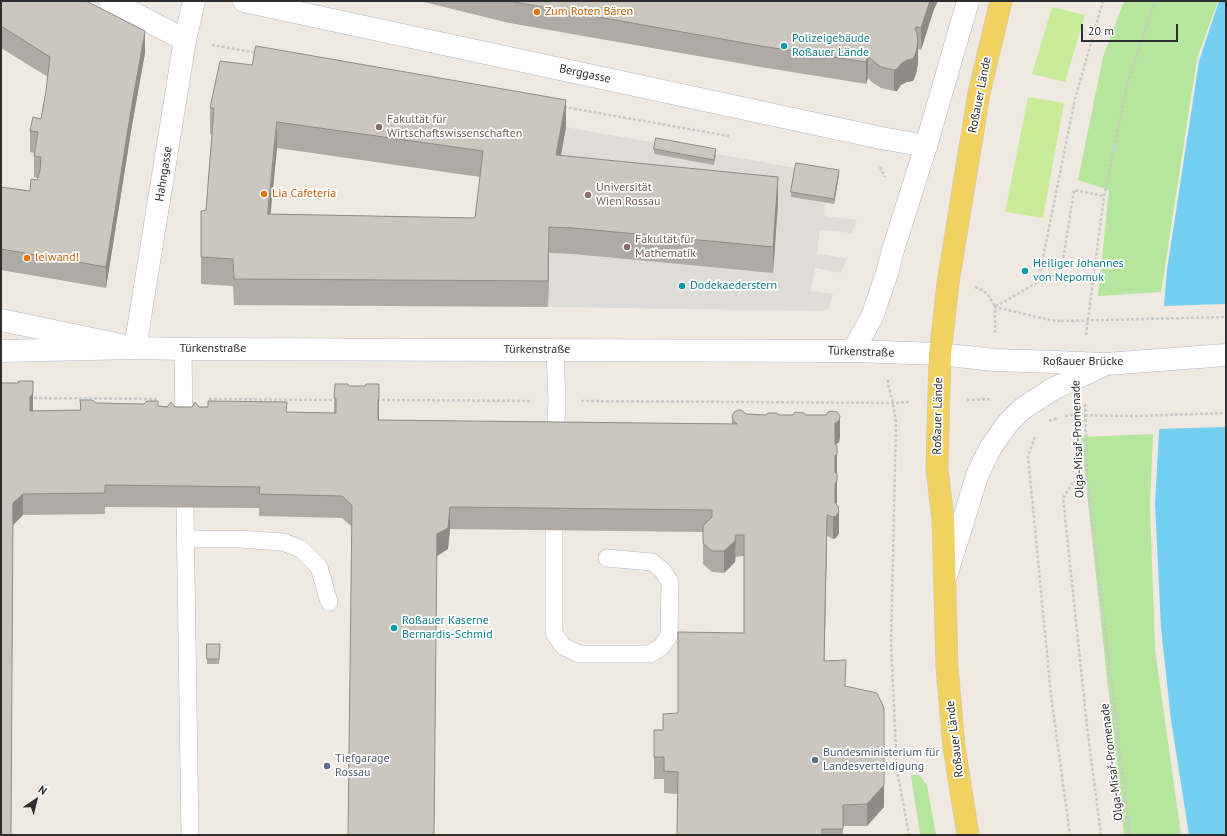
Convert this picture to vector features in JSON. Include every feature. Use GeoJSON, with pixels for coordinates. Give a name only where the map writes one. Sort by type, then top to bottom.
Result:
{"type":"FeatureCollection","features":[{"type":"Feature","properties":{"kind":"main road"},"geometry":{"type":"LineString","coordinates":[[110,1],[185,40]]}},
{"type":"Feature","properties":{"kind":"main road","name":"Hahngasse"},"geometry":{"type":"LineString","coordinates":[[135,348],[185,40],[194,1]]}},
{"type":"Feature","properties":{"kind":"main road","name":"Berggasse"},"geometry":{"type":"LineString","coordinates":[[244,1],[881,138],[926,146]]}},
{"type":"Feature","properties":{"kind":"main road"},"geometry":{"type":"LineString","coordinates":[[853,351],[872,317],[888,270],[968,1]]}},
{"type":"Feature","properties":{"kind":"main road","name":"Roßauer Lände"},"geometry":{"type":"LineString","coordinates":[[968,835],[954,748],[947,667],[942,519],[937,469],[940,354],[948,283],[979,93],[1001,1]]}},
{"type":"Feature","properties":{"kind":"main road","name":"Türkenstraße"},"geometry":{"type":"LineString","coordinates":[[1,320],[135,348]]}},
{"type":"Feature","properties":{"kind":"main road","name":"Türkenstraße"},"geometry":{"type":"LineString","coordinates":[[1,351],[135,348],[853,351],[940,354]]}},
{"type":"Feature","properties":{"kind":"main road","name":"Roßauer Brücke"},"geometry":{"type":"LineString","coordinates":[[940,354],[994,360],[1106,364],[1226,355]]}},
{"type":"Feature","properties":{"kind":"main road"},"geometry":{"type":"LineString","coordinates":[[944,582],[978,473],[991,447],[1008,423],[1022,409],[1053,389],[1106,364]]}},
{"type":"Feature","properties":{"kind":"lane"},"geometry":{"type":"LineString","coordinates":[[184,349],[184,428]]}},
{"type":"Feature","properties":{"kind":"lane"},"geometry":{"type":"LineString","coordinates":[[555,350],[557,401],[555,443]]}},
{"type":"Feature","properties":{"kind":"lane"},"geometry":{"type":"LineString","coordinates":[[184,508],[190,835]]}},
{"type":"Feature","properties":{"kind":"lane"},"geometry":{"type":"LineString","coordinates":[[554,530],[554,633],[563,646],[579,654],[650,654],[661,648],[669,636],[670,582],[663,571],[652,562],[607,558]]}},
{"type":"Feature","properties":{"kind":"lane"},"geometry":{"type":"LineString","coordinates":[[185,539],[239,539],[283,542],[301,549],[319,567],[329,602]]}},
{"type":"Feature","properties":{"kind":"path"},"geometry":{"type":"LineString","coordinates":[[1038,282],[1076,99],[1103,1]]}},
{"type":"Feature","properties":{"kind":"path"},"geometry":{"type":"LineString","coordinates":[[1085,342],[1104,196],[1126,85],[1155,1]]}},
{"type":"Feature","properties":{"kind":"path"},"geometry":{"type":"LineString","coordinates":[[185,40],[264,54]]}},
{"type":"Feature","properties":{"kind":"path"},"geometry":{"type":"LineString","coordinates":[[563,107],[736,138]]}},
{"type":"Feature","properties":{"kind":"path"},"geometry":{"type":"LineString","coordinates":[[995,307],[1038,282],[1061,273],[1074,190],[1104,196]]}},
{"type":"Feature","properties":{"kind":"path"},"geometry":{"type":"LineString","coordinates":[[1061,321],[1226,317]]}},
{"type":"Feature","properties":{"kind":"path"},"geometry":{"type":"LineString","coordinates":[[890,353],[888,384],[896,422],[892,644],[897,770],[909,835]]}},
{"type":"Feature","properties":{"kind":"path"},"geometry":{"type":"LineString","coordinates":[[25,398],[343,400]]}},
{"type":"Feature","properties":{"kind":"path"},"geometry":{"type":"LineString","coordinates":[[374,400],[893,403]]}},
{"type":"Feature","properties":{"kind":"path","name":"Olga-Misař-Promenade"},"geometry":{"type":"LineString","coordinates":[[1085,403],[1087,479],[1130,835]]}},
{"type":"Feature","properties":{"kind":"path"},"geometry":{"type":"LineString","coordinates":[[1045,425],[1059,417],[1071,415],[1136,416],[1226,413]]}},
{"type":"Feature","properties":{"kind":"path"},"geometry":{"type":"LineString","coordinates":[[1037,434],[1028,456],[1051,695],[1070,835]]}},
{"type":"Feature","properties":{"kind":"path"},"geometry":{"type":"LineString","coordinates":[[1087,479],[1073,482],[1063,498],[1087,726],[1101,835]]}},
{"type":"Feature","properties":{"kind":"green space"},"geometry":{"type":"Polygon","coordinates":[[[1124,1],[1218,1],[1197,58],[1161,292],[1098,296],[1109,190],[1078,180],[1103,57],[1124,1]]]}},
{"type":"Feature","properties":{"kind":"green space"},"geometry":{"type":"Polygon","coordinates":[[[1052,7],[1085,15],[1065,82],[1032,74],[1052,7]]]}},
{"type":"Feature","properties":{"kind":"green space"},"geometry":{"type":"Polygon","coordinates":[[[1028,97],[1064,103],[1043,218],[1005,212],[1028,97]]]}},
{"type":"Feature","properties":{"kind":"green space"},"geometry":{"type":"Polygon","coordinates":[[[1153,434],[1150,506],[1155,649],[1181,835],[1124,835],[1081,437],[1153,434]]]}},
{"type":"Feature","properties":{"kind":"green space"},"geometry":{"type":"Polygon","coordinates":[[[911,775],[919,775],[927,785],[936,835],[920,835],[911,775]]]}},
{"type":"Feature","properties":{"kind":"shaded area"},"geometry":{"type":"Polygon","coordinates":[[[566,127],[796,168],[791,197],[825,203],[824,216],[857,220],[852,233],[820,230],[817,254],[847,258],[841,273],[815,268],[811,291],[833,294],[831,303],[827,310],[548,307],[549,253],[773,273],[556,181],[566,127]]]}},
{"type":"Feature","properties":{"kind":"water"},"geometry":{"type":"Polygon","coordinates":[[[1219,1],[1226,1],[1226,835],[1189,835],[1171,720],[1161,628],[1155,504],[1164,305],[1167,270],[1199,61],[1219,1]]]}},
{"type":"Feature","properties":{"kind":"pier"},"geometry":{"type":"Polygon","coordinates":[[[1226,304],[1226,427],[1157,429],[1162,306],[1226,304]]]}},
{"type":"Feature","properties":{"kind":"building"},"geometry":{"type":"Polygon","coordinates":[[[1,1],[86,1],[145,31],[106,267],[1,249],[1,187],[30,191],[31,179],[37,180],[40,171],[41,157],[34,156],[38,132],[30,131],[33,117],[41,119],[50,57],[1,26],[1,1]]]}},
{"type":"Feature","properties":{"kind":"building","name":"Polizeigebäude Roßauer Lände"},"geometry":{"type":"Polygon","coordinates":[[[509,1],[930,1],[921,28],[916,27],[915,29],[918,41],[916,53],[913,59],[907,60],[894,70],[881,67],[868,56],[866,62],[761,46],[509,1]]]}},
{"type":"Feature","properties":{"kind":"building","name":"Universität Wien Rossau"},"geometry":{"type":"Polygon","coordinates":[[[256,46],[566,100],[556,155],[778,177],[773,247],[549,227],[548,281],[234,279],[233,259],[201,257],[201,211],[206,210],[214,108],[210,108],[220,61],[252,65],[256,46]],[[277,122],[268,214],[475,218],[483,151],[277,122]]]}},
{"type":"Feature","properties":{"kind":"building"},"geometry":{"type":"Polygon","coordinates":[[[656,138],[716,149],[714,160],[654,149],[656,138]]]}},
{"type":"Feature","properties":{"kind":"building"},"geometry":{"type":"Polygon","coordinates":[[[796,163],[839,170],[834,199],[791,192],[796,163]]]}},
{"type":"Feature","properties":{"kind":"building","name":"Roßauer Kaserne Bernardis-Schmid"},"geometry":{"type":"Polygon","coordinates":[[[19,381],[33,381],[33,393],[30,397],[30,411],[81,410],[80,400],[92,400],[96,403],[144,404],[147,401],[158,401],[158,406],[167,407],[171,402],[175,407],[192,407],[195,402],[199,407],[208,407],[208,401],[287,402],[286,412],[336,413],[336,399],[334,398],[335,384],[365,386],[366,384],[379,384],[378,420],[737,424],[733,420],[732,416],[734,412],[738,410],[741,410],[746,414],[766,415],[768,413],[777,413],[779,415],[793,415],[795,412],[804,413],[806,415],[826,415],[828,412],[837,412],[840,416],[839,421],[835,423],[835,444],[837,446],[837,454],[835,456],[835,472],[837,474],[837,482],[835,483],[835,503],[838,506],[839,512],[833,517],[827,515],[824,661],[846,660],[845,686],[877,693],[884,708],[884,785],[867,804],[843,805],[843,829],[822,829],[822,835],[677,835],[678,772],[664,771],[664,757],[654,757],[654,730],[663,730],[663,714],[678,713],[678,632],[744,633],[744,535],[736,535],[735,541],[724,551],[712,551],[703,543],[703,526],[712,517],[712,510],[450,507],[448,528],[437,534],[434,835],[348,835],[352,505],[342,496],[259,494],[260,487],[105,485],[105,493],[23,494],[13,503],[11,835],[1,835],[1,382],[18,383],[19,381]]]}},
{"type":"Feature","properties":{"kind":"building"},"geometry":{"type":"Polygon","coordinates":[[[207,644],[220,644],[219,659],[207,659],[207,644]]]}},
{"type":"Feature","properties":{"kind":"place","name":"Zum Roten Bären"},"geometry":{"type":"Point","coordinates":[537,12]}},
{"type":"Feature","properties":{"kind":"place","name":"Polizeigebäude Roßauer Lände"},"geometry":{"type":"Point","coordinates":[784,46]}},
{"type":"Feature","properties":{"kind":"place","name":"Fakultät für Wirtschaftswissenschaften"},"geometry":{"type":"Point","coordinates":[379,127]}},
{"type":"Feature","properties":{"kind":"place","name":"Lia Cafeteria"},"geometry":{"type":"Point","coordinates":[264,194]}},
{"type":"Feature","properties":{"kind":"place","name":"Universität Wien Rossau"},"geometry":{"type":"Point","coordinates":[588,195]}},
{"type":"Feature","properties":{"kind":"place","name":"Fakultät für Mathematik"},"geometry":{"type":"Point","coordinates":[627,247]}},
{"type":"Feature","properties":{"kind":"place","name":"leiwand!"},"geometry":{"type":"Point","coordinates":[27,258]}},
{"type":"Feature","properties":{"kind":"place","name":"Heiliger Johannes von Nepomuk"},"geometry":{"type":"Point","coordinates":[1025,271]}},
{"type":"Feature","properties":{"kind":"place","name":"Dodekaederstern"},"geometry":{"type":"Point","coordinates":[682,286]}},
{"type":"Feature","properties":{"kind":"place","name":"Roßauer Kaserne Bernardis-Schmid"},"geometry":{"type":"Point","coordinates":[394,628]}},
{"type":"Feature","properties":{"kind":"place","name":"Bundesministerium für Landesverteidigung"},"geometry":{"type":"Point","coordinates":[815,760]}},
{"type":"Feature","properties":{"kind":"place","name":"Tiefgarage Rossau"},"geometry":{"type":"Point","coordinates":[327,766]}}]}
